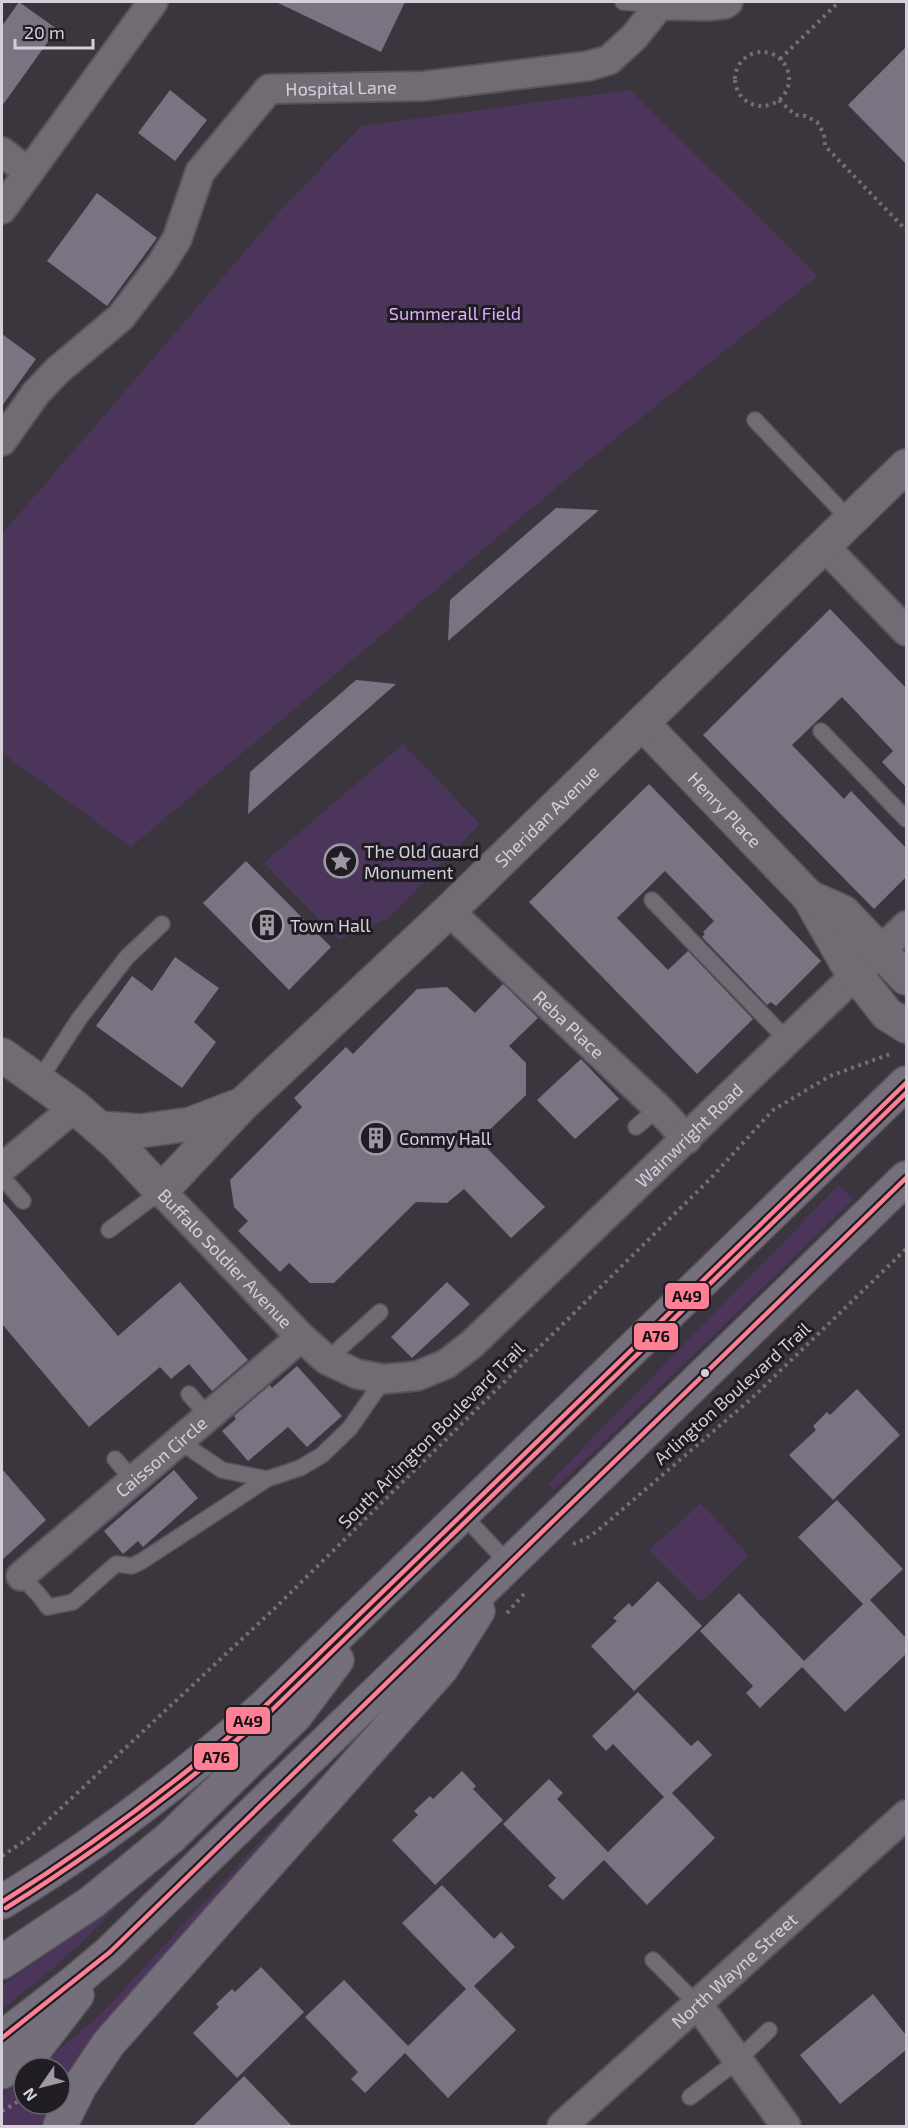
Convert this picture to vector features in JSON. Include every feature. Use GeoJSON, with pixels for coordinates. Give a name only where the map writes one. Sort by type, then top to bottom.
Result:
{"type":"FeatureCollection","features":[{"type":"Feature","properties":{"kind":"highway"},"geometry":{"type":"LineString","coordinates":[[2,1902],[110,1831],[226,1740],[299,1674],[906,1083]]}},
{"type":"Feature","properties":{"kind":"highway"},"geometry":{"type":"LineString","coordinates":[[2,2038],[110,1952],[906,1178]]}},
{"type":"Feature","properties":{"kind":"highway"},"geometry":{"type":"LineString","coordinates":[[60,2127],[80,2086],[109,2043],[442,1668],[508,1564]]}},
{"type":"Feature","properties":{"kind":"highway"},"geometry":{"type":"LineString","coordinates":[[2,1962],[66,1921],[117,1883],[171,1837],[237,1774],[296,1715],[405,1570]]}},
{"type":"Feature","properties":{"kind":"highway"},"geometry":{"type":"LineString","coordinates":[[2,2072],[36,2048],[110,1952]]}},
{"type":"Feature","properties":{"kind":"street"},"geometry":{"type":"LineString","coordinates":[[2,209],[153,2]]}},
{"type":"Feature","properties":{"kind":"street"},"geometry":{"type":"LineString","coordinates":[[660,5],[707,6],[728,2]]}},
{"type":"Feature","properties":{"kind":"street","name":"Hospital Lane"},"geometry":{"type":"LineString","coordinates":[[2,441],[36,393],[58,370],[122,317],[177,239],[200,172],[269,89],[426,77],[517,67],[588,66],[609,60],[634,37],[660,5]]}},
{"type":"Feature","properties":{"kind":"street"},"geometry":{"type":"LineString","coordinates":[[2,152],[28,172]]}},
{"type":"Feature","properties":{"kind":"street","name":"Sheridan Avenue"},"geometry":{"type":"LineString","coordinates":[[162,1191],[243,1104],[449,911],[906,466]]}},
{"type":"Feature","properties":{"kind":"street"},"geometry":{"type":"LineString","coordinates":[[824,546],[906,631]]}},
{"type":"Feature","properties":{"kind":"street","name":"Henry Place"},"geometry":{"type":"LineString","coordinates":[[642,723],[809,897],[846,962],[887,1014],[906,1026]]}},
{"type":"Feature","properties":{"kind":"street","name":"Henry Place"},"geometry":{"type":"LineString","coordinates":[[809,897],[843,912],[906,978]]}},
{"type":"Feature","properties":{"kind":"street","name":"Reba Place"},"geometry":{"type":"LineString","coordinates":[[449,911],[658,1108],[687,1139]]}},
{"type":"Feature","properties":{"kind":"street","name":"Wainwright Road"},"geometry":{"type":"LineString","coordinates":[[472,1344],[906,926]]}},
{"type":"Feature","properties":{"kind":"street","name":"Buffalo Soldier Avenue"},"geometry":{"type":"LineString","coordinates":[[2,1055],[75,1107],[116,1143],[302,1337],[327,1360],[357,1374],[384,1378],[417,1376],[446,1364],[472,1344]]}},
{"type":"Feature","properties":{"kind":"street"},"geometry":{"type":"LineString","coordinates":[[99,1128],[140,1131],[191,1124],[243,1104]]}},
{"type":"Feature","properties":{"kind":"street"},"geometry":{"type":"LineString","coordinates":[[2,1168],[75,1107]]}},
{"type":"Feature","properties":{"kind":"street","name":"Caisson Circle"},"geometry":{"type":"LineString","coordinates":[[21,1576],[302,1337]]}},
{"type":"Feature","properties":{"kind":"street","name":"North Wayne Street"},"geometry":{"type":"LineString","coordinates":[[562,2127],[906,1815]]}},
{"type":"Feature","properties":{"kind":"street"},"geometry":{"type":"LineString","coordinates":[[698,2005],[786,2127]]}},
{"type":"Feature","properties":{"kind":"lane"},"geometry":{"type":"LineString","coordinates":[[623,2],[660,5]]}},
{"type":"Feature","properties":{"kind":"lane"},"geometry":{"type":"LineString","coordinates":[[755,420],[850,520]]}},
{"type":"Feature","properties":{"kind":"lane"},"geometry":{"type":"LineString","coordinates":[[821,730],[906,819]]}},
{"type":"Feature","properties":{"kind":"lane"},"geometry":{"type":"LineString","coordinates":[[652,900],[788,1041]]}},
{"type":"Feature","properties":{"kind":"lane"},"geometry":{"type":"LineString","coordinates":[[38,1082],[79,1019],[127,957],[162,924]]}},
{"type":"Feature","properties":{"kind":"lane"},"geometry":{"type":"LineString","coordinates":[[636,1127],[658,1108]]}},
{"type":"Feature","properties":{"kind":"lane"},"geometry":{"type":"LineString","coordinates":[[2,1177],[23,1202]]}},
{"type":"Feature","properties":{"kind":"lane"},"geometry":{"type":"LineString","coordinates":[[109,1230],[162,1191]]}},
{"type":"Feature","properties":{"kind":"lane"},"geometry":{"type":"LineString","coordinates":[[327,1360],[380,1312]]}},
{"type":"Feature","properties":{"kind":"lane"},"geometry":{"type":"LineString","coordinates":[[21,1576],[48,1607],[73,1602],[116,1564],[132,1566],[142,1561],[267,1479],[300,1468],[322,1455],[350,1428],[384,1378]]}},
{"type":"Feature","properties":{"kind":"lane"},"geometry":{"type":"LineString","coordinates":[[189,1394],[208,1416]]}},
{"type":"Feature","properties":{"kind":"lane"},"geometry":{"type":"LineString","coordinates":[[179,1441],[222,1470],[267,1479]]}},
{"type":"Feature","properties":{"kind":"lane"},"geometry":{"type":"LineString","coordinates":[[115,1459],[133,1480]]}},
{"type":"Feature","properties":{"kind":"lane"},"geometry":{"type":"LineString","coordinates":[[462,1514],[508,1564]]}},
{"type":"Feature","properties":{"kind":"lane"},"geometry":{"type":"LineString","coordinates":[[653,1960],[698,2005]]}},
{"type":"Feature","properties":{"kind":"lane"},"geometry":{"type":"LineString","coordinates":[[690,2097],[737,2061],[769,2030]]}},
{"type":"Feature","properties":{"kind":"path"},"geometry":{"type":"LineString","coordinates":[[780,59],[839,2]]}},
{"type":"Feature","properties":{"kind":"path"},"geometry":{"type":"LineString","coordinates":[[765,52],[780,59],[788,75],[789,83],[786,92],[779,100],[764,106],[746,102],[735,87],[735,78],[741,61],[748,56],[765,52]]}},
{"type":"Feature","properties":{"kind":"path"},"geometry":{"type":"LineString","coordinates":[[779,100],[795,115],[806,116],[817,122],[824,134],[825,146],[906,230]]}},
{"type":"Feature","properties":{"kind":"path","name":"South Arlington Boulevard Trail"},"geometry":{"type":"LineString","coordinates":[[2,1856],[29,1838],[273,1610],[710,1179],[773,1110],[830,1076],[891,1054]]}},
{"type":"Feature","properties":{"kind":"path","name":"Arlington Boulevard Trail"},"geometry":{"type":"LineString","coordinates":[[567,1546],[596,1532],[752,1398],[906,1249]]}},
{"type":"Feature","properties":{"kind":"green space","name":"Summerall Field"},"geometry":{"type":"Polygon","coordinates":[[[630,90],[818,276],[590,459],[131,847],[2,753],[2,534],[279,212],[361,126],[630,90]]]}},
{"type":"Feature","properties":{"kind":"green space"},"geometry":{"type":"Polygon","coordinates":[[[403,744],[480,824],[388,918],[340,940],[264,863],[403,744]]]}},
{"type":"Feature","properties":{"kind":"green space"},"geometry":{"type":"Polygon","coordinates":[[[839,1185],[854,1199],[554,1490],[548,1484],[839,1185]]]}},
{"type":"Feature","properties":{"kind":"green space"},"geometry":{"type":"Polygon","coordinates":[[[701,1503],[749,1556],[701,1602],[649,1550],[701,1503]]]}},
{"type":"Feature","properties":{"kind":"green space"},"geometry":{"type":"Polygon","coordinates":[[[342,1758],[72,2083],[72,2056],[52,2056],[104,2011],[262,1839],[342,1758]]]}},
{"type":"Feature","properties":{"kind":"green space"},"geometry":{"type":"Polygon","coordinates":[[[119,1904],[63,1960],[2,2009],[2,1986],[119,1904]]]}},
{"type":"Feature","properties":{"kind":"green space"},"geometry":{"type":"Polygon","coordinates":[[[12,2088],[12,2116],[51,2116],[47,2126],[2,2126],[2,2096],[12,2088]]]}},
{"type":"Feature","properties":{"kind":"building"},"geometry":{"type":"Polygon","coordinates":[[[19,2],[57,29],[2,106],[2,26],[19,2]]]}},
{"type":"Feature","properties":{"kind":"building"},"geometry":{"type":"Polygon","coordinates":[[[276,2],[405,2],[381,52],[276,2]]]}},
{"type":"Feature","properties":{"kind":"building"},"geometry":{"type":"Polygon","coordinates":[[[906,47],[906,164],[848,105],[906,47]]]}},
{"type":"Feature","properties":{"kind":"building"},"geometry":{"type":"Polygon","coordinates":[[[170,90],[207,120],[175,161],[138,133],[170,90]]]}},
{"type":"Feature","properties":{"kind":"building"},"geometry":{"type":"Polygon","coordinates":[[[97,193],[157,238],[107,306],[47,261],[97,193]]]}},
{"type":"Feature","properties":{"kind":"building"},"geometry":{"type":"Polygon","coordinates":[[[2,334],[36,359],[2,406],[2,334]]]}},
{"type":"Feature","properties":{"kind":"building"},"geometry":{"type":"Polygon","coordinates":[[[556,508],[599,510],[448,641],[450,600],[556,508]]]}},
{"type":"Feature","properties":{"kind":"building"},"geometry":{"type":"Polygon","coordinates":[[[830,609],[906,688],[906,787],[882,762],[893,751],[842,697],[792,745],[844,799],[851,791],[906,848],[906,877],[874,909],[703,735],[830,609]]]}},
{"type":"Feature","properties":{"kind":"building"},"geometry":{"type":"Polygon","coordinates":[[[356,680],[396,684],[248,814],[250,772],[356,680]]]}},
{"type":"Feature","properties":{"kind":"building"},"geometry":{"type":"Polygon","coordinates":[[[649,784],[821,961],[776,1006],[771,1002],[767,1005],[702,937],[705,934],[703,932],[714,921],[665,871],[617,918],[668,970],[688,951],[753,1019],[697,1074],[529,902],[649,784]]]}},
{"type":"Feature","properties":{"kind":"building","name":"Town Hall"},"geometry":{"type":"Polygon","coordinates":[[[246,861],[331,947],[289,990],[203,903],[246,861]]]}},
{"type":"Feature","properties":{"kind":"building"},"geometry":{"type":"Polygon","coordinates":[[[175,957],[219,988],[194,1022],[216,1042],[182,1088],[96,1026],[132,976],[152,991],[175,957]]]}},
{"type":"Feature","properties":{"kind":"building","name":"Conmy Hall"},"geometry":{"type":"Polygon","coordinates":[[[503,984],[538,1018],[509,1046],[526,1063],[526,1095],[479,1140],[545,1207],[511,1238],[464,1189],[447,1203],[416,1202],[334,1283],[310,1283],[289,1263],[280,1272],[238,1231],[248,1221],[234,1207],[230,1180],[302,1107],[294,1098],[346,1047],[353,1054],[417,989],[447,987],[475,1013],[503,984]]]}},
{"type":"Feature","properties":{"kind":"building"},"geometry":{"type":"Polygon","coordinates":[[[581,1059],[619,1099],[575,1139],[537,1100],[581,1059]]]}},
{"type":"Feature","properties":{"kind":"building"},"geometry":{"type":"Polygon","coordinates":[[[2,1200],[118,1336],[180,1282],[248,1360],[212,1391],[189,1364],[171,1379],[160,1367],[89,1427],[2,1324],[2,1200]]]}},
{"type":"Feature","properties":{"kind":"building"},"geometry":{"type":"Polygon","coordinates":[[[447,1282],[470,1304],[412,1358],[391,1337],[447,1282]]]}},
{"type":"Feature","properties":{"kind":"building"},"geometry":{"type":"Polygon","coordinates":[[[297,1366],[342,1416],[307,1447],[288,1427],[248,1461],[222,1431],[236,1419],[234,1416],[270,1385],[272,1388],[297,1366]]]}},
{"type":"Feature","properties":{"kind":"building"},"geometry":{"type":"Polygon","coordinates":[[[857,1389],[900,1435],[833,1500],[789,1455],[816,1430],[813,1426],[827,1412],[830,1415],[857,1389]]]}},
{"type":"Feature","properties":{"kind":"building"},"geometry":{"type":"Polygon","coordinates":[[[2,1469],[46,1520],[2,1560],[2,1469]]]}},
{"type":"Feature","properties":{"kind":"building"},"geometry":{"type":"Polygon","coordinates":[[[174,1470],[198,1498],[143,1547],[138,1541],[123,1554],[104,1531],[174,1470]]]}},
{"type":"Feature","properties":{"kind":"building"},"geometry":{"type":"Polygon","coordinates":[[[837,1500],[903,1569],[870,1600],[906,1638],[906,1654],[845,1712],[802,1667],[760,1708],[746,1693],[753,1686],[700,1631],[739,1593],[804,1661],[863,1604],[798,1537],[837,1500]]]}},
{"type":"Feature","properties":{"kind":"building"},"geometry":{"type":"Polygon","coordinates":[[[658,1581],[702,1626],[634,1691],[591,1646],[617,1621],[613,1618],[629,1603],[632,1607],[658,1581]]]}},
{"type":"Feature","properties":{"kind":"building"},"geometry":{"type":"Polygon","coordinates":[[[638,1692],[691,1746],[698,1740],[712,1755],[672,1793],[715,1838],[647,1905],[604,1860],[563,1900],[548,1886],[556,1878],[503,1824],[549,1779],[563,1793],[557,1799],[608,1852],[664,1797],[613,1744],[606,1751],[592,1736],[638,1692]]]}},
{"type":"Feature","properties":{"kind":"building"},"geometry":{"type":"Polygon","coordinates":[[[462,1771],[476,1786],[473,1789],[503,1820],[435,1885],[392,1840],[418,1815],[414,1811],[430,1796],[433,1799],[462,1771]]]}},
{"type":"Feature","properties":{"kind":"building"},"geometry":{"type":"Polygon","coordinates":[[[442,1885],[494,1939],[501,1932],[515,1947],[474,1986],[516,2030],[448,2098],[405,2053],[365,2093],[351,2079],[358,2072],[305,2017],[344,1980],[408,2046],[466,1989],[402,1923],[442,1885]]]}},
{"type":"Feature","properties":{"kind":"building"},"geometry":{"type":"Polygon","coordinates":[[[261,1967],[304,2012],[237,2078],[193,2033],[219,2007],[216,2004],[232,1989],[235,1992],[261,1967]]]}},
{"type":"Feature","properties":{"kind":"building"},"geometry":{"type":"Polygon","coordinates":[[[873,1994],[906,2035],[906,2050],[840,2104],[800,2055],[873,1994]]]}},
{"type":"Feature","properties":{"kind":"building"},"geometry":{"type":"Polygon","coordinates":[[[244,2076],[293,2127],[192,2127],[244,2076]]]}},
{"type":"Feature","properties":{"kind":"transit line","name":"A49"},"geometry":{"type":"LineString","coordinates":[[2,1902],[137,1810],[264,1707],[906,1083]]}},
{"type":"Feature","properties":{"kind":"transit line","name":"A76"},"geometry":{"type":"LineString","coordinates":[[6,1908],[75,1863],[141,1815],[269,1713],[906,1093]]}},
{"type":"Feature","properties":{"kind":"transit line","name":"A49"},"geometry":{"type":"LineString","coordinates":[[2,2038],[110,1952],[906,1178]]}},
{"type":"Feature","properties":{"kind":"place","name":"The Old Guard Monument"},"geometry":{"type":"Point","coordinates":[341,861]}},
{"type":"Feature","properties":{"kind":"place","name":"Town Hall"},"geometry":{"type":"Point","coordinates":[267,925]}},
{"type":"Feature","properties":{"kind":"place","name":"Conmy Hall"},"geometry":{"type":"Point","coordinates":[376,1138]}}]}
